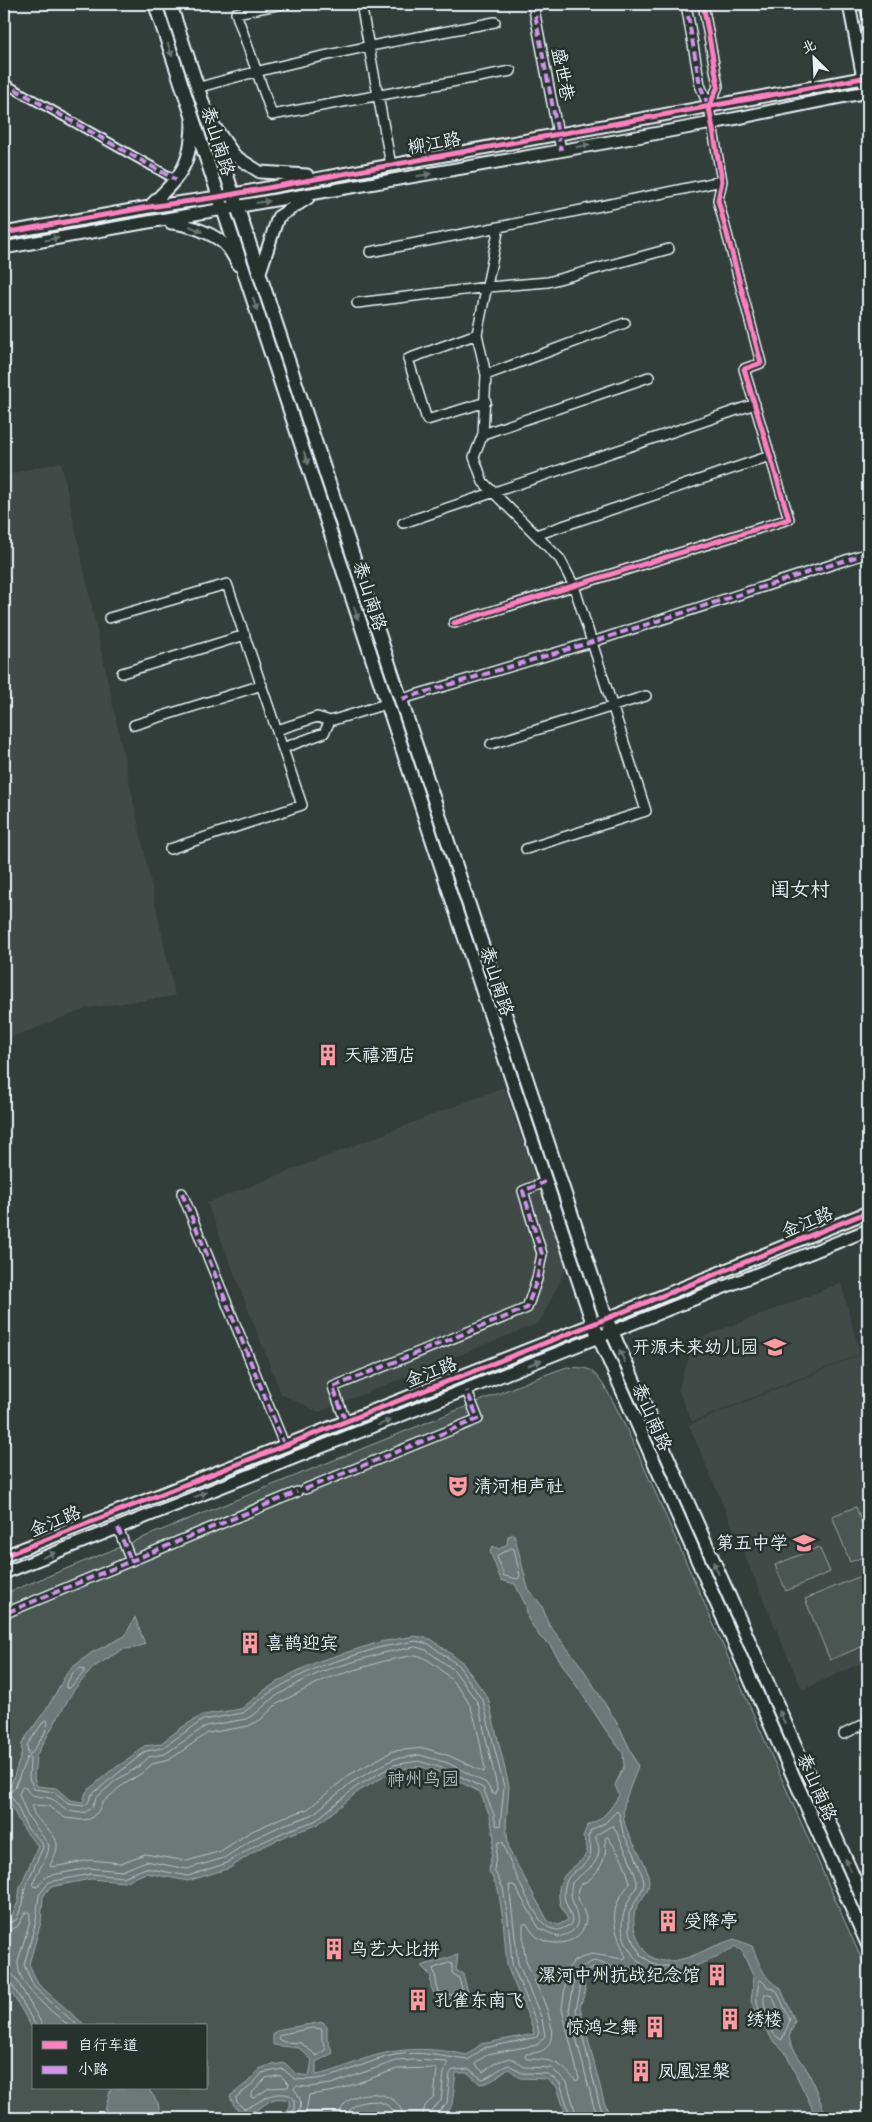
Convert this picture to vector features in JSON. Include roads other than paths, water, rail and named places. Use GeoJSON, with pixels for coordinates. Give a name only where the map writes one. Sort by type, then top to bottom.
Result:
{"type":"FeatureCollection","features":[{"type":"Feature","properties":{"kind":"main road","name":"泰山南路"},"geometry":{"type":"LineString","coordinates":[[156,4],[222,210],[246,277],[386,704],[598,1338],[868,1944]]}},
{"type":"Feature","properties":{"kind":"main road","name":"泰山南路"},"geometry":{"type":"LineString","coordinates":[[170,4],[611,1332],[868,1909]]}},
{"type":"Feature","properties":{"kind":"main road"},"geometry":{"type":"LineString","coordinates":[[386,704],[402,699]]}},
{"type":"Feature","properties":{"kind":"main road"},"geometry":{"type":"LineString","coordinates":[[527,1126],[541,1122]]}},
{"type":"Feature","properties":{"kind":"street"},"geometry":{"type":"LineString","coordinates":[[282,4],[236,13],[272,115],[511,71]]}},
{"type":"Feature","properties":{"kind":"street"},"geometry":{"type":"LineString","coordinates":[[361,4],[391,164]]}},
{"type":"Feature","properties":{"kind":"street","name":"盛世巷"},"geometry":{"type":"LineString","coordinates":[[533,4],[561,150]]}},
{"type":"Feature","properties":{"kind":"street"},"geometry":{"type":"LineString","coordinates":[[454,623],[789,519],[744,369],[761,363],[718,200],[722,181],[710,107],[700,85],[686,4]]}},
{"type":"Feature","properties":{"kind":"street"},"geometry":{"type":"LineString","coordinates":[[703,4],[718,86],[710,107]]}},
{"type":"Feature","properties":{"kind":"street"},"geometry":{"type":"LineString","coordinates":[[849,4],[866,77],[868,94]]}},
{"type":"Feature","properties":{"kind":"street"},"geometry":{"type":"LineString","coordinates":[[866,4],[868,14]]}},
{"type":"Feature","properties":{"kind":"street"},"geometry":{"type":"LineString","coordinates":[[197,88],[256,70],[495,22]]}},
{"type":"Feature","properties":{"kind":"street","name":"柳江路"},"geometry":{"type":"LineString","coordinates":[[4,248],[149,221],[222,210],[235,200],[329,176],[866,77]]}},
{"type":"Feature","properties":{"kind":"street"},"geometry":{"type":"LineString","coordinates":[[4,83],[176,180]]}},
{"type":"Feature","properties":{"kind":"street","name":"柳江路"},"geometry":{"type":"LineString","coordinates":[[4,233],[149,207],[218,197],[235,200],[313,195],[868,94]]}},
{"type":"Feature","properties":{"kind":"street"},"geometry":{"type":"LineString","coordinates":[[207,116],[235,156],[260,172],[329,176]]}},
{"type":"Feature","properties":{"kind":"street"},"geometry":{"type":"LineString","coordinates":[[149,207],[176,180],[187,161],[192,143],[192,118]]}},
{"type":"Feature","properties":{"kind":"street"},"geometry":{"type":"LineString","coordinates":[[370,252],[722,181]]}},
{"type":"Feature","properties":{"kind":"street"},"geometry":{"type":"LineString","coordinates":[[260,272],[278,217],[313,195]]}},
{"type":"Feature","properties":{"kind":"street"},"geometry":{"type":"LineString","coordinates":[[149,221],[185,224],[206,233],[226,246],[246,277]]}},
{"type":"Feature","properties":{"kind":"street"},"geometry":{"type":"LineString","coordinates":[[499,227],[477,334],[486,375],[486,402],[483,434],[474,457],[483,482],[560,559],[574,586],[646,812],[526,849]]}},
{"type":"Feature","properties":{"kind":"street"},"geometry":{"type":"LineString","coordinates":[[357,303],[488,287],[548,282],[669,249]]}},
{"type":"Feature","properties":{"kind":"street"},"geometry":{"type":"LineString","coordinates":[[486,375],[625,323]]}},
{"type":"Feature","properties":{"kind":"street"},"geometry":{"type":"LineString","coordinates":[[477,334],[408,359],[427,420],[486,402]]}},
{"type":"Feature","properties":{"kind":"street"},"geometry":{"type":"LineString","coordinates":[[483,434],[649,376]]}},
{"type":"Feature","properties":{"kind":"street"},"geometry":{"type":"LineString","coordinates":[[403,523],[754,404]]}},
{"type":"Feature","properties":{"kind":"street"},"geometry":{"type":"LineString","coordinates":[[536,535],[770,456]]}},
{"type":"Feature","properties":{"kind":"street"},"geometry":{"type":"LineString","coordinates":[[402,699],[592,642],[868,553]]}},
{"type":"Feature","properties":{"kind":"street"},"geometry":{"type":"LineString","coordinates":[[109,618],[227,584],[302,805],[170,849]]}},
{"type":"Feature","properties":{"kind":"street"},"geometry":{"type":"LineString","coordinates":[[122,672],[244,635]]}},
{"type":"Feature","properties":{"kind":"street"},"geometry":{"type":"LineString","coordinates":[[134,726],[262,685]]}},
{"type":"Feature","properties":{"kind":"street"},"geometry":{"type":"LineString","coordinates":[[491,744],[646,696]]}},
{"type":"Feature","properties":{"kind":"street"},"geometry":{"type":"LineString","coordinates":[[868,698],[866,699],[868,704]]}},
{"type":"Feature","properties":{"kind":"street"},"geometry":{"type":"LineString","coordinates":[[277,730],[317,717],[330,721],[386,704]]}},
{"type":"Feature","properties":{"kind":"street"},"geometry":{"type":"LineString","coordinates":[[283,748],[324,733],[330,721]]}},
{"type":"Feature","properties":{"kind":"street"},"geometry":{"type":"LineString","coordinates":[[352,1436],[333,1387],[526,1308],[537,1279],[542,1254],[523,1191],[545,1182]]}},
{"type":"Feature","properties":{"kind":"street"},"geometry":{"type":"LineString","coordinates":[[182,1193],[284,1444]]}},
{"type":"Feature","properties":{"kind":"street","name":"金江路"},"geometry":{"type":"LineString","coordinates":[[4,1556],[284,1444],[593,1324],[868,1212]]}},
{"type":"Feature","properties":{"kind":"street"},"geometry":{"type":"LineString","coordinates":[[850,1220],[856,1234]]}},
{"type":"Feature","properties":{"kind":"street","name":"金江路"},"geometry":{"type":"LineString","coordinates":[[4,1573],[467,1391],[868,1230]]}},
{"type":"Feature","properties":{"kind":"street"},"geometry":{"type":"LineString","coordinates":[[8,1612],[301,1490],[478,1419],[467,1391]]}},
{"type":"Feature","properties":{"kind":"street"},"geometry":{"type":"LineString","coordinates":[[112,1513],[131,1561]]}},
{"type":"Feature","properties":{"kind":"street"},"geometry":{"type":"LineString","coordinates":[[844,1734],[868,1722]]}},
{"type":"Feature","properties":{"kind":"street"},"geometry":{"type":"LineString","coordinates":[[4,1739],[4,1757]]}},
{"type":"Feature","properties":{"kind":"street"},"geometry":{"type":"LineString","coordinates":[[855,1915],[868,1909]]}},
{"type":"Feature","properties":{"kind":"water"},"geometry":{"type":"Polygon","coordinates":[[[514,1534],[528,1588],[542,1606],[549,1625],[582,1667],[620,1728],[638,1766],[625,1801],[623,1816],[629,1835],[644,1863],[649,1882],[647,1891],[634,1916],[635,1931],[641,1945],[647,1954],[655,1959],[665,1961],[674,1961],[694,1955],[734,1939],[752,1946],[759,1964],[769,1980],[780,1987],[795,2021],[789,2037],[791,2045],[809,2073],[827,2118],[817,2118],[785,2052],[772,2039],[756,2015],[751,2001],[754,1978],[742,1951],[734,1946],[731,1950],[676,1975],[679,1983],[637,1981],[595,1972],[584,1977],[585,1992],[580,2007],[604,2102],[611,2118],[567,2118],[557,2087],[546,2079],[520,2078],[509,2069],[490,2082],[480,2084],[468,2073],[456,2073],[450,2109],[438,2118],[391,2118],[373,2112],[354,2118],[280,2118],[289,2108],[289,2100],[279,2099],[272,2100],[256,2110],[242,2115],[233,2104],[230,2096],[248,2082],[259,2069],[285,2063],[296,2074],[309,2076],[312,2060],[299,2048],[273,2045],[273,2033],[281,2029],[323,2022],[327,2027],[327,2039],[333,2053],[316,2062],[316,2075],[390,2052],[428,2050],[467,2055],[481,2044],[534,2034],[507,1966],[498,1889],[489,1871],[494,1838],[490,1816],[480,1792],[444,1774],[419,1766],[396,1770],[359,1791],[317,1825],[288,1835],[258,1849],[230,1868],[188,1881],[146,1873],[124,1882],[91,1879],[50,1887],[43,1897],[41,1922],[29,1964],[38,1984],[84,2024],[32,2024],[32,2028],[4,1980],[4,1921],[11,1918],[18,1902],[20,1887],[38,1846],[21,1825],[9,1800],[4,1800],[4,1788],[11,1785],[21,1755],[22,1743],[49,1705],[68,1671],[91,1653],[125,1636],[135,1617],[145,1644],[135,1648],[123,1649],[94,1667],[73,1691],[36,1756],[34,1778],[37,1786],[56,1788],[70,1800],[83,1802],[86,1792],[144,1746],[160,1744],[202,1715],[241,1709],[266,1689],[293,1673],[319,1661],[380,1642],[415,1636],[431,1639],[462,1662],[488,1698],[509,1786],[506,1825],[509,1850],[548,1921],[558,1925],[568,1920],[560,1904],[559,1888],[567,1873],[586,1854],[587,1847],[583,1837],[587,1826],[606,1813],[619,1795],[615,1785],[624,1766],[623,1753],[549,1644],[540,1637],[528,1619],[526,1606],[515,1584],[501,1580],[490,1551],[493,1546],[499,1549],[507,1544],[508,1536],[514,1534]]]}},
{"type":"Feature","properties":{"kind":"water"},"geometry":{"type":"Polygon","coordinates":[[[458,1955],[456,1970],[463,1974],[468,1992],[455,1999],[441,2001],[432,1990],[431,1976],[421,1966],[458,1955]]]}},
{"type":"Feature","properties":{"kind":"water"},"geometry":{"type":"Polygon","coordinates":[[[110,2090],[149,2090],[158,2103],[161,2118],[103,2118],[110,2090]]]}},
{"type":"Feature","properties":{"kind":"place","name":"天禧酒店"},"geometry":{"type":"Point","coordinates":[328,1055]}},
{"type":"Feature","properties":{"kind":"place","name":"开源未来幼儿园"},"geometry":{"type":"Point","coordinates":[775,1347]}},
{"type":"Feature","properties":{"kind":"place","name":"清河相声社"},"geometry":{"type":"Point","coordinates":[458,1486]}},
{"type":"Feature","properties":{"kind":"place","name":"第五中学"},"geometry":{"type":"Point","coordinates":[804,1543]}},
{"type":"Feature","properties":{"kind":"place","name":"喜鹊迎宾"},"geometry":{"type":"Point","coordinates":[250,1643]}},
{"type":"Feature","properties":{"kind":"place","name":"受降亭"},"geometry":{"type":"Point","coordinates":[668,1921]}},
{"type":"Feature","properties":{"kind":"place","name":"鸟艺大比拼"},"geometry":{"type":"Point","coordinates":[334,1949]}},
{"type":"Feature","properties":{"kind":"place","name":"漯河中州抗战纪念馆"},"geometry":{"type":"Point","coordinates":[717,1975]}},
{"type":"Feature","properties":{"kind":"place","name":"孔雀东南飞"},"geometry":{"type":"Point","coordinates":[418,2000]}},
{"type":"Feature","properties":{"kind":"place","name":"绣楼"},"geometry":{"type":"Point","coordinates":[730,2019]}},
{"type":"Feature","properties":{"kind":"place","name":"惊鸿之舞"},"geometry":{"type":"Point","coordinates":[655,2027]}},
{"type":"Feature","properties":{"kind":"place","name":"凤凰涅槃"},"geometry":{"type":"Point","coordinates":[641,2071]}},
{"type":"Feature","properties":{"kind":"district","name":"闺女村"},"geometry":{"type":"Point","coordinates":[800,889]}},
{"type":"Feature","properties":{"kind":"park label","name":"神州鸟园"},"geometry":{"type":"Point","coordinates":[423,1779]}}]}
